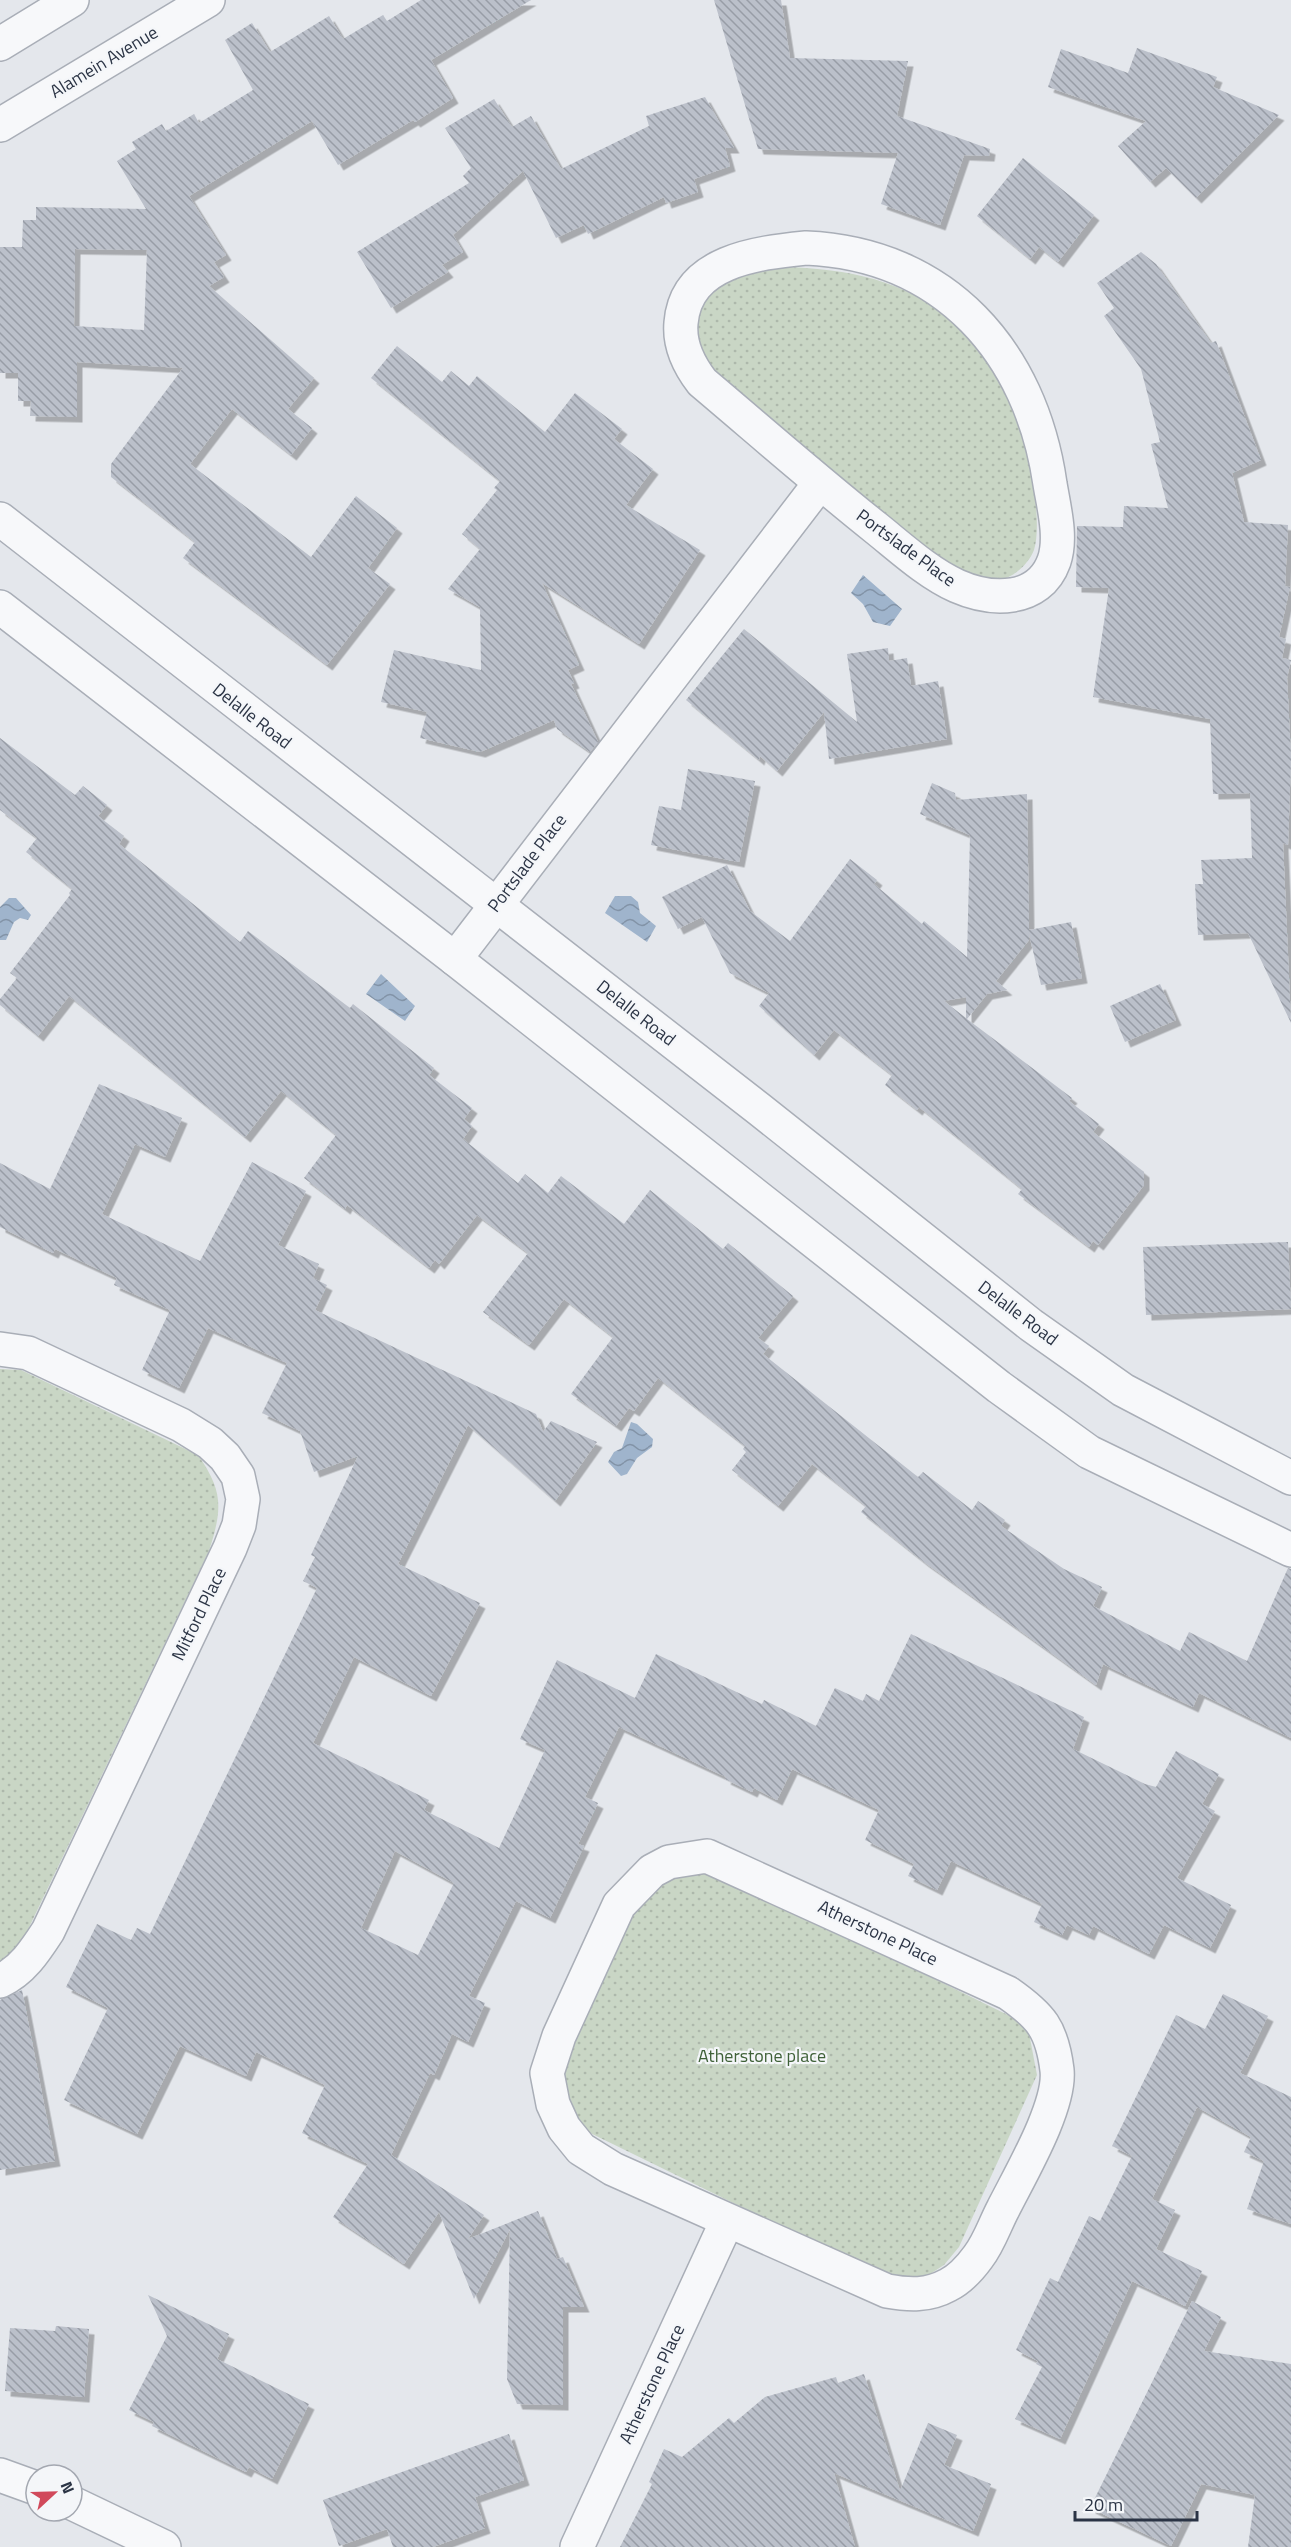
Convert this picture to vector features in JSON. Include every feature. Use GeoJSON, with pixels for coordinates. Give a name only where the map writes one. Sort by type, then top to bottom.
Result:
{"type":"FeatureCollection","features":[{"type":"Feature","properties":{"kind":"street"},"geometry":{"type":"LineString","coordinates":[[0,44],[72,0]]}},
{"type":"Feature","properties":{"kind":"street","name":"Alamein Avenue"},"geometry":{"type":"LineString","coordinates":[[0,125],[208,0]]}},
{"type":"Feature","properties":{"kind":"street","name":"Portslade Place"},"geometry":{"type":"LineString","coordinates":[[806,248],[833,249],[871,258],[908,272],[941,291],[977,322],[1008,360],[1035,416],[1047,461],[1055,517],[1057,542],[1054,561],[1042,581],[1024,594],[983,595],[965,589],[920,563],[820,483],[702,382],[690,367],[680,328],[682,309],[691,288],[711,272],[733,261],[764,252],[806,248]]}},
{"type":"Feature","properties":{"kind":"street","name":"Portslade Place"},"geometry":{"type":"LineString","coordinates":[[455,959],[820,483]]}},
{"type":"Feature","properties":{"kind":"street","name":"Delalle Road"},"geometry":{"type":"LineString","coordinates":[[0,519],[1031,1324],[1124,1390],[1291,1478]]}},
{"type":"Feature","properties":{"kind":"street"},"geometry":{"type":"LineString","coordinates":[[0,607],[455,959],[990,1380],[1089,1452],[1291,1550]]}},
{"type":"Feature","properties":{"kind":"street","name":"Mitford Place"},"geometry":{"type":"LineString","coordinates":[[0,1349],[28,1353],[180,1425],[210,1443],[225,1457],[238,1476],[243,1499],[239,1525],[230,1548],[48,1931],[33,1954],[10,1976],[0,1981]]}},
{"type":"Feature","properties":{"kind":"street","name":"Atherstone Place"},"geometry":{"type":"LineString","coordinates":[[707,1856],[721,1860],[1008,1993],[1043,2022],[1053,2047],[1057,2073],[1054,2099],[980,2255],[966,2272],[949,2285],[929,2293],[910,2296],[887,2291],[727,2221],[613,2169],[581,2149],[564,2128],[553,2104],[547,2073],[559,2036],[619,1905],[651,1871],[669,1862],[690,1857],[707,1856]]}},
{"type":"Feature","properties":{"kind":"street","name":"Atherstone Place"},"geometry":{"type":"LineString","coordinates":[[577,2547],[727,2221]]}},
{"type":"Feature","properties":{"kind":"street"},"geometry":{"type":"LineString","coordinates":[[0,2475],[24,2484]]}},
{"type":"Feature","properties":{"kind":"street"},"geometry":{"type":"LineString","coordinates":[[84,2509],[164,2547]]}},
{"type":"Feature","properties":{"kind":"green space"},"geometry":{"type":"Polygon","coordinates":[[[778,267],[820,269],[864,276],[906,291],[942,313],[987,362],[1005,390],[1022,432],[1036,504],[1034,550],[1019,570],[1009,577],[989,582],[966,577],[938,562],[710,370],[692,332],[697,307],[717,285],[743,272],[778,267]]]}},
{"type":"Feature","properties":{"kind":"green space"},"geometry":{"type":"Polygon","coordinates":[[[0,1369],[21,1370],[198,1455],[213,1480],[218,1512],[209,1551],[23,1940],[0,1966],[0,1369]]]}},
{"type":"Feature","properties":{"kind":"green space","name":"Atherstone place"},"geometry":{"type":"Polygon","coordinates":[[[701,1872],[733,1880],[1012,2017],[1029,2033],[1037,2075],[959,2247],[944,2265],[916,2283],[889,2279],[582,2129],[560,2087],[565,2059],[640,1898],[669,1880],[701,1872]]]}},
{"type":"Feature","properties":{"kind":"water"},"geometry":{"type":"Polygon","coordinates":[[[863,575],[902,609],[890,626],[873,622],[863,604],[851,593],[863,575]]]}},
{"type":"Feature","properties":{"kind":"water"},"geometry":{"type":"Polygon","coordinates":[[[615,896],[631,896],[638,902],[640,913],[656,926],[647,942],[605,913],[615,896]]]}},
{"type":"Feature","properties":{"kind":"water"},"geometry":{"type":"Polygon","coordinates":[[[9,898],[16,898],[31,915],[28,920],[20,918],[14,922],[6,940],[0,940],[0,907],[9,898]]]}},
{"type":"Feature","properties":{"kind":"water"},"geometry":{"type":"Polygon","coordinates":[[[381,974],[415,1006],[405,1021],[366,994],[381,974]]]}},
{"type":"Feature","properties":{"kind":"water"},"geometry":{"type":"Polygon","coordinates":[[[631,1422],[637,1424],[653,1439],[652,1447],[637,1458],[627,1474],[621,1476],[608,1462],[614,1452],[622,1448],[631,1422]]]}},
{"type":"Feature","properties":{"kind":"building"},"geometry":{"type":"Polygon","coordinates":[[[421,0],[531,0],[431,60],[453,98],[415,122],[413,120],[338,165],[312,121],[189,196],[226,255],[214,262],[224,277],[209,286],[314,378],[288,409],[312,428],[291,455],[232,409],[190,464],[311,557],[356,496],[397,528],[368,568],[390,584],[327,665],[183,558],[195,542],[111,477],[111,464],[183,368],[77,362],[77,417],[30,416],[31,401],[18,401],[18,373],[0,373],[0,247],[22,247],[23,220],[36,220],[36,207],[146,209],[117,161],[136,149],[132,142],[162,124],[166,131],[194,114],[199,123],[253,90],[225,40],[252,23],[270,52],[329,16],[343,39],[383,15],[387,21],[421,0]],[[75,249],[74,326],[144,330],[147,250],[75,249]]]}},
{"type":"Feature","properties":{"kind":"building"},"geometry":{"type":"Polygon","coordinates":[[[714,0],[781,0],[790,58],[908,61],[897,116],[990,149],[989,156],[964,155],[940,225],[881,204],[898,153],[758,149],[714,0]]]}},
{"type":"Feature","properties":{"kind":"building"},"geometry":{"type":"Polygon","coordinates":[[[1137,48],[1217,77],[1213,87],[1279,115],[1196,198],[1166,168],[1150,182],[1118,146],[1146,121],[1048,87],[1061,49],[1128,73],[1137,48]]]}},
{"type":"Feature","properties":{"kind":"building"},"geometry":{"type":"Polygon","coordinates":[[[705,97],[734,148],[725,148],[730,166],[694,179],[698,192],[666,203],[664,197],[588,234],[584,225],[556,238],[523,171],[453,235],[463,252],[442,265],[448,272],[391,308],[357,252],[469,183],[463,176],[471,168],[445,128],[494,99],[512,127],[531,116],[561,169],[649,126],[646,116],[705,97]]]}},
{"type":"Feature","properties":{"kind":"building"},"geometry":{"type":"Polygon","coordinates":[[[1023,158],[1094,215],[1058,262],[1039,247],[1030,259],[977,216],[1023,158]]]}},
{"type":"Feature","properties":{"kind":"building"},"geometry":{"type":"Polygon","coordinates":[[[1141,252],[1156,264],[1211,343],[1216,341],[1261,460],[1232,473],[1244,522],[1288,525],[1285,586],[1290,587],[1279,637],[1286,639],[1282,658],[1291,660],[1287,678],[1291,758],[1288,845],[1283,843],[1291,1023],[1248,933],[1198,935],[1195,884],[1203,884],[1201,860],[1252,858],[1250,793],[1213,794],[1210,719],[1093,697],[1109,588],[1076,587],[1077,526],[1123,527],[1124,506],[1168,508],[1151,444],[1160,442],[1141,369],[1104,316],[1114,308],[1097,283],[1141,252]]]}},
{"type":"Feature","properties":{"kind":"building"},"geometry":{"type":"Polygon","coordinates":[[[397,346],[442,382],[451,371],[469,386],[477,376],[545,432],[575,393],[622,429],[614,439],[653,469],[626,505],[700,550],[639,644],[542,583],[579,665],[568,670],[574,683],[571,684],[598,742],[590,752],[557,729],[554,720],[480,752],[420,738],[427,712],[381,702],[394,650],[481,670],[480,607],[448,589],[480,549],[462,534],[497,490],[494,488],[500,481],[371,378],[397,346]]]}},
{"type":"Feature","properties":{"kind":"building"},"geometry":{"type":"Polygon","coordinates":[[[744,629],[857,722],[847,654],[888,648],[889,661],[907,658],[911,686],[938,681],[947,739],[829,759],[824,712],[777,771],[760,756],[759,760],[686,700],[744,629]]]}},
{"type":"Feature","properties":{"kind":"building"},"geometry":{"type":"Polygon","coordinates":[[[0,738],[75,795],[83,786],[107,805],[98,816],[124,836],[119,844],[240,942],[248,931],[350,1008],[353,1004],[434,1068],[429,1075],[472,1108],[464,1119],[472,1126],[463,1139],[518,1183],[525,1174],[548,1193],[561,1176],[624,1224],[650,1190],[723,1249],[728,1243],[793,1296],[758,1338],[769,1346],[763,1354],[918,1477],[923,1472],[972,1510],[978,1501],[1005,1520],[1001,1526],[1064,1569],[1102,1587],[1093,1606],[1180,1651],[1189,1632],[1247,1661],[1288,1568],[1291,1569],[1291,1738],[1199,1693],[1193,1707],[1103,1664],[1096,1685],[924,1562],[861,1512],[866,1506],[812,1464],[778,1506],[732,1470],[746,1452],[743,1449],[745,1446],[658,1378],[634,1411],[629,1408],[616,1426],[571,1394],[613,1337],[564,1299],[529,1345],[483,1312],[528,1253],[477,1215],[439,1264],[435,1260],[429,1268],[347,1205],[345,1209],[304,1178],[336,1135],[281,1091],[245,1137],[69,996],[38,1036],[0,1005],[0,999],[17,978],[10,973],[70,895],[72,889],[26,852],[37,838],[0,810],[0,738]]]}},
{"type":"Feature","properties":{"kind":"building"},"geometry":{"type":"Polygon","coordinates":[[[688,769],[755,781],[739,862],[651,845],[659,806],[681,810],[688,769]]]}},
{"type":"Feature","properties":{"kind":"building"},"geometry":{"type":"Polygon","coordinates":[[[932,783],[955,793],[956,800],[1027,794],[1029,930],[1071,922],[1082,978],[1041,985],[1029,934],[1029,940],[996,981],[1007,990],[987,994],[967,1019],[1072,1098],[1069,1101],[1099,1124],[1093,1132],[1144,1172],[1144,1185],[1098,1245],[1093,1241],[1089,1247],[1018,1194],[1022,1189],[919,1107],[917,1110],[885,1085],[892,1075],[834,1030],[814,1055],[759,1006],[769,993],[730,973],[702,917],[678,929],[662,897],[727,865],[750,911],[790,941],[850,859],[877,880],[874,884],[922,924],[924,921],[967,957],[970,835],[920,814],[932,783]],[[966,997],[944,1001],[966,1018],[966,997]]]}},
{"type":"Feature","properties":{"kind":"building"},"geometry":{"type":"Polygon","coordinates":[[[1160,984],[1176,1020],[1125,1042],[1110,1006],[1160,984]]]}},
{"type":"Feature","properties":{"kind":"building"},"geometry":{"type":"Polygon","coordinates":[[[99,1084],[182,1118],[165,1157],[135,1144],[102,1214],[200,1261],[252,1162],[306,1191],[278,1245],[319,1264],[313,1278],[327,1285],[315,1310],[536,1414],[543,1432],[551,1421],[597,1442],[555,1501],[468,1425],[398,1564],[480,1603],[431,1696],[354,1657],[313,1743],[429,1800],[424,1810],[499,1848],[545,1750],[520,1739],[557,1660],[635,1698],[656,1654],[762,1704],[764,1700],[816,1726],[835,1688],[863,1701],[866,1694],[879,1701],[911,1634],[1084,1717],[1073,1749],[1145,1784],[1156,1787],[1176,1751],[1219,1774],[1202,1804],[1215,1811],[1177,1878],[1231,1905],[1210,1948],[1164,1925],[1149,1954],[1093,1926],[1089,1935],[1067,1925],[1062,1935],[1034,1922],[1042,1904],[951,1861],[937,1890],[908,1876],[914,1864],[865,1840],[879,1810],[792,1769],[777,1800],[754,1788],[752,1792],[725,1779],[726,1777],[619,1727],[585,1797],[598,1803],[578,1844],[584,1846],[550,1918],[516,1901],[469,1996],[485,2003],[468,2042],[452,2034],[434,2075],[430,2073],[391,2155],[484,2215],[468,2239],[538,2211],[557,2259],[563,2257],[584,2307],[563,2307],[563,2405],[517,2404],[507,2379],[510,2229],[474,2299],[439,2212],[404,2264],[333,2217],[368,2164],[302,2133],[325,2085],[256,2052],[246,2076],[180,2046],[137,2134],[64,2100],[108,2008],[66,1987],[97,1924],[131,1940],[137,1928],[150,1934],[317,1588],[303,1581],[315,1557],[311,1555],[358,1456],[314,1472],[300,1431],[262,1413],[287,1363],[208,1328],[179,1388],[142,1370],[170,1310],[114,1285],[117,1278],[55,1249],[53,1253],[0,1227],[0,1163],[50,1189],[99,1084]],[[395,1851],[361,1928],[418,1955],[454,1883],[395,1851]]]}},
{"type":"Feature","properties":{"kind":"building"},"geometry":{"type":"Polygon","coordinates":[[[1288,1242],[1291,1309],[1146,1315],[1143,1247],[1288,1242]]]}},
{"type":"Feature","properties":{"kind":"building"},"geometry":{"type":"Polygon","coordinates":[[[22,1990],[55,2161],[0,2170],[0,2000],[22,1990]]]}},
{"type":"Feature","properties":{"kind":"building"},"geometry":{"type":"Polygon","coordinates":[[[1223,1994],[1268,2016],[1240,2073],[1291,2097],[1291,2224],[1247,2209],[1264,2161],[1244,2152],[1251,2137],[1197,2107],[1152,2199],[1175,2210],[1156,2249],[1202,2271],[1185,2306],[1132,2281],[1060,2439],[1015,2419],[1042,2367],[1036,2364],[1038,2361],[1016,2350],[1050,2278],[1058,2282],[1089,2216],[1100,2221],[1132,2156],[1112,2146],[1176,2015],[1205,2029],[1223,1994]]]}},
{"type":"Feature","properties":{"kind":"building"},"geometry":{"type":"Polygon","coordinates":[[[148,2295],[229,2334],[217,2359],[309,2404],[272,2479],[249,2467],[246,2472],[152,2426],[154,2422],[129,2410],[167,2336],[148,2295]]]}},
{"type":"Feature","properties":{"kind":"building"},"geometry":{"type":"Polygon","coordinates":[[[1192,2301],[1221,2317],[1204,2351],[1291,2364],[1291,2547],[1248,2547],[1255,2495],[1201,2484],[1171,2546],[1090,2508],[1192,2301]]]}},
{"type":"Feature","properties":{"kind":"building"},"geometry":{"type":"Polygon","coordinates":[[[56,2326],[89,2329],[84,2397],[5,2391],[10,2328],[55,2331],[56,2326]]]}},
{"type":"Feature","properties":{"kind":"building"},"geometry":{"type":"Polygon","coordinates":[[[864,2374],[900,2491],[928,2423],[957,2435],[944,2465],[991,2484],[973,2531],[834,2473],[855,2547],[620,2547],[652,2484],[649,2482],[664,2449],[682,2457],[729,2418],[734,2423],[765,2397],[836,2377],[838,2383],[864,2374]]]}},
{"type":"Feature","properties":{"kind":"building"},"geometry":{"type":"Polygon","coordinates":[[[509,2434],[524,2480],[475,2497],[485,2528],[433,2547],[393,2547],[387,2529],[339,2546],[323,2500],[509,2434]]]}}]}
